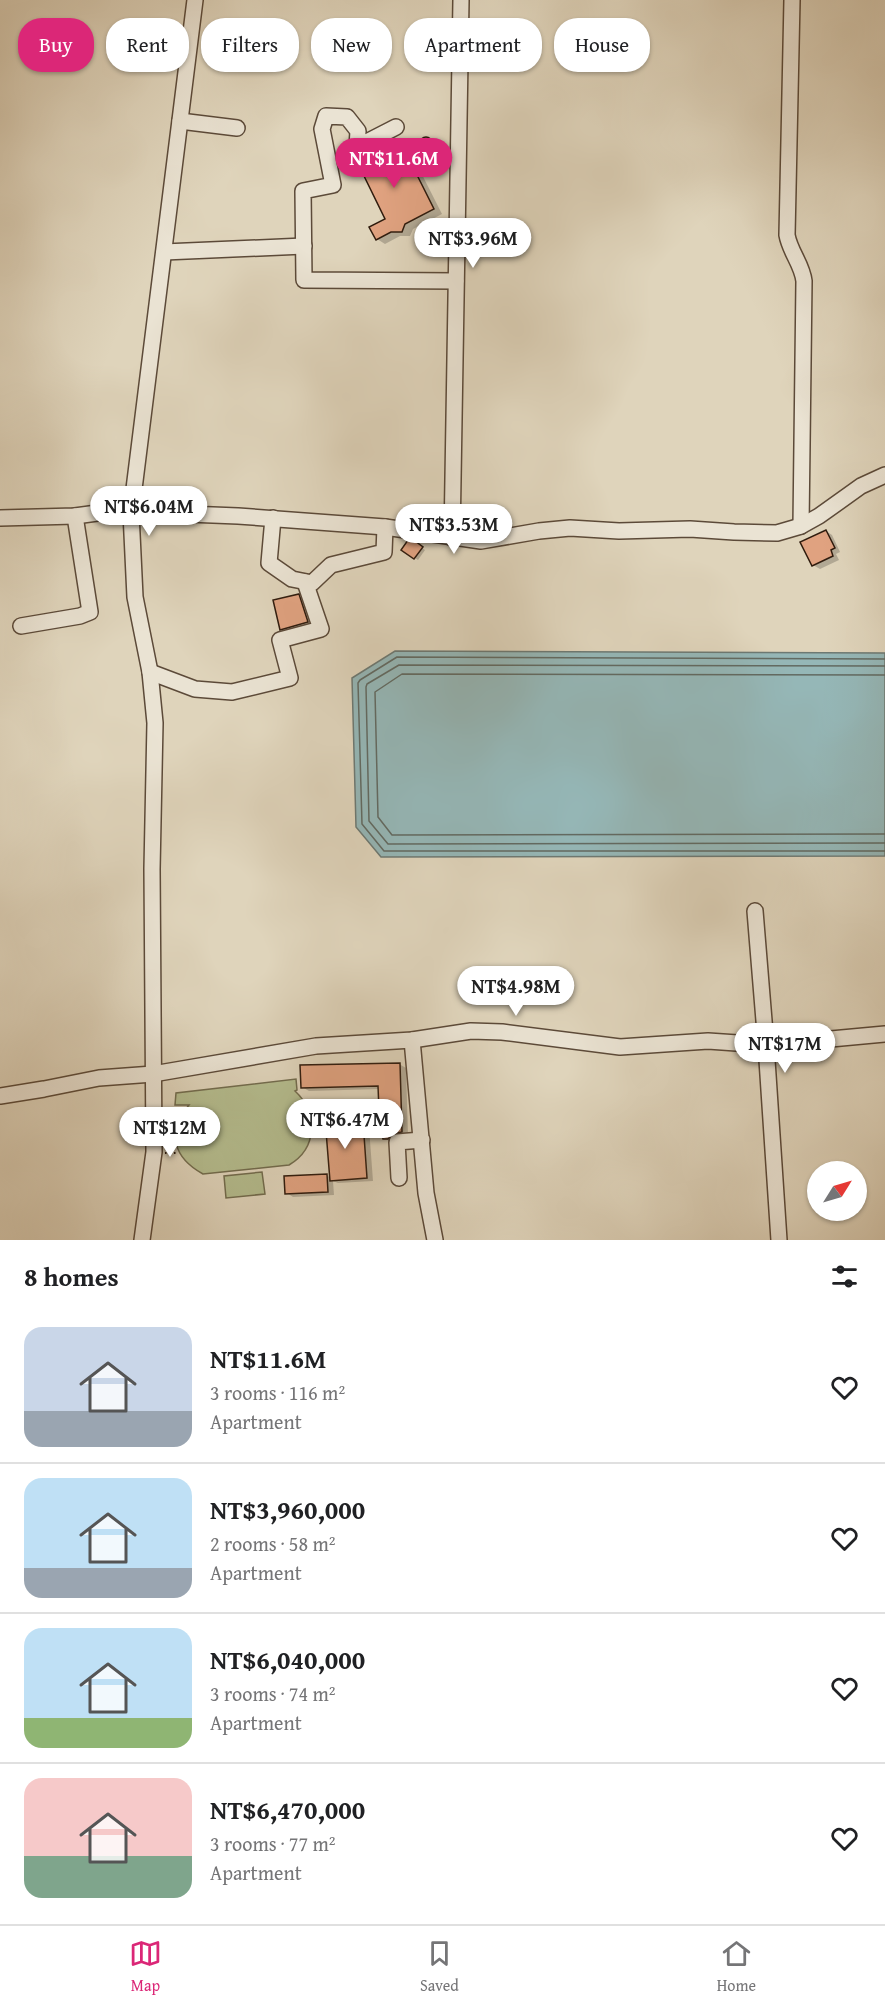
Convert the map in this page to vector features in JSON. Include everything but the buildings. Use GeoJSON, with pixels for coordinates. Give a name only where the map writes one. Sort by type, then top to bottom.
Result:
{"type":"FeatureCollection","features":[{"type":"Feature","properties":{"kind":"street"},"geometry":{"type":"LineString","coordinates":[[142,1240],[154,1152],[152,869],[155,723],[150,672],[135,597],[131,513],[195,0]]}},
{"type":"Feature","properties":{"kind":"street"},"geometry":{"type":"LineString","coordinates":[[452,538],[461,0]]}},
{"type":"Feature","properties":{"kind":"street"},"geometry":{"type":"LineString","coordinates":[[792,0],[787,235],[804,281],[801,526]]}},
{"type":"Feature","properties":{"kind":"street"},"geometry":{"type":"LineString","coordinates":[[396,127],[357,147],[358,131],[347,117],[326,116],[322,129],[333,185],[303,192],[304,280],[456,281]]}},
{"type":"Feature","properties":{"kind":"street"},"geometry":{"type":"LineString","coordinates":[[180,121],[237,128]]}},
{"type":"Feature","properties":{"kind":"street"},"geometry":{"type":"LineString","coordinates":[[164,252],[304,246]]}},
{"type":"Feature","properties":{"kind":"street"},"geometry":{"type":"LineString","coordinates":[[0,518],[75,516],[112,511],[273,518],[385,527],[481,541],[570,528],[619,531],[690,529],[777,533],[801,526],[861,486],[885,475]]}},
{"type":"Feature","properties":{"kind":"street"},"geometry":{"type":"LineString","coordinates":[[21,626],[80,616],[90,612],[75,516]]}},
{"type":"Feature","properties":{"kind":"street"},"geometry":{"type":"LineString","coordinates":[[273,518],[269,563],[292,579],[312,584],[331,565],[384,552],[385,527]]}},
{"type":"Feature","properties":{"kind":"street"},"geometry":{"type":"LineString","coordinates":[[150,672],[195,689],[232,692],[290,678],[280,640],[321,628],[305,582]]}},
{"type":"Feature","properties":{"kind":"street"},"geometry":{"type":"LineString","coordinates":[[755,910],[778,1240]]}},
{"type":"Feature","properties":{"kind":"street"},"geometry":{"type":"LineString","coordinates":[[0,1096],[99,1078],[153,1074],[316,1046],[412,1040],[471,1031],[534,1035],[620,1047],[708,1041],[766,1045],[885,1034]]}},
{"type":"Feature","properties":{"kind":"street"},"geometry":{"type":"LineString","coordinates":[[412,1040],[426,1193],[435,1240]]}},
{"type":"Feature","properties":{"kind":"street"},"geometry":{"type":"LineString","coordinates":[[399,1178],[397,1142],[422,1140]]}},
{"type":"Feature","properties":{"kind":"green space"},"geometry":{"type":"Polygon","coordinates":[[[296,1079],[297,1090],[295,1091],[308,1109],[312,1130],[305,1149],[299,1158],[289,1165],[203,1174],[193,1168],[179,1152],[175,1134],[177,1125],[189,1105],[175,1105],[176,1093],[296,1079]]]}},
{"type":"Feature","properties":{"kind":"green space"},"geometry":{"type":"Polygon","coordinates":[[[262,1172],[265,1194],[226,1198],[224,1176],[262,1172]]]}},
{"type":"Feature","properties":{"kind":"water"},"geometry":{"type":"Polygon","coordinates":[[[395,651],[885,653],[885,856],[381,857],[356,827],[352,678],[395,651]]]}}]}
